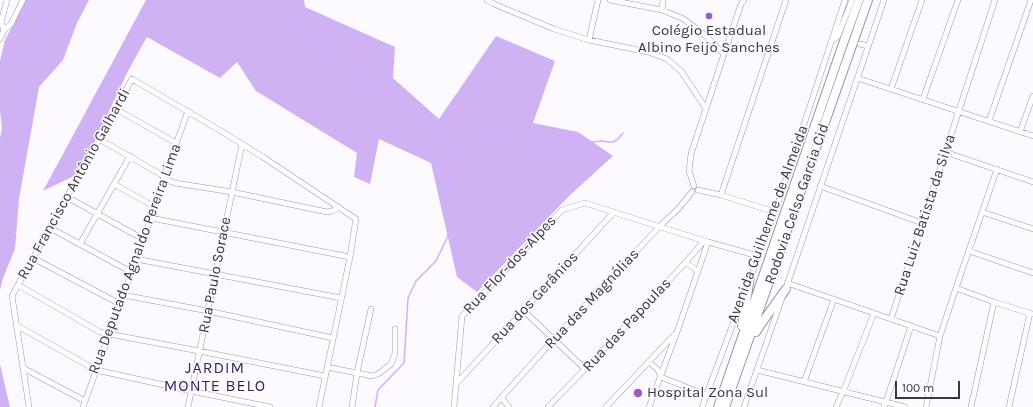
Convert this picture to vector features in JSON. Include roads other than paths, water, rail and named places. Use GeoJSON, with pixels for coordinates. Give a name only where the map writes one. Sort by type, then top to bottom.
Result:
{"type":"FeatureCollection","features":[{"type":"Feature","properties":{"kind":"highway","name":"Rodovia Celso Garcia Cid"},"geometry":{"type":"LineString","coordinates":[[718,407],[859,0]]}},
{"type":"Feature","properties":{"kind":"highway","name":"Rodovia Celso Garcia Cid"},"geometry":{"type":"LineString","coordinates":[[725,407],[868,0]]}},
{"type":"Feature","properties":{"kind":"highway"},"geometry":{"type":"LineString","coordinates":[[730,370],[741,329],[750,277]]}},
{"type":"Feature","properties":{"kind":"highway"},"geometry":{"type":"LineString","coordinates":[[734,382],[741,369],[754,336],[787,286]]}},
{"type":"Feature","properties":{"kind":"street"},"geometry":{"type":"LineString","coordinates":[[4,30],[1,22],[7,0]]}},
{"type":"Feature","properties":{"kind":"street"},"geometry":{"type":"LineString","coordinates":[[0,39],[4,30],[11,24],[23,0]]}},
{"type":"Feature","properties":{"kind":"street"},"geometry":{"type":"LineString","coordinates":[[487,0],[554,29],[589,40],[648,52],[667,59],[681,71],[706,109]]}},
{"type":"Feature","properties":{"kind":"street"},"geometry":{"type":"LineString","coordinates":[[589,40],[598,0]]}},
{"type":"Feature","properties":{"kind":"street"},"geometry":{"type":"LineString","coordinates":[[610,0],[662,10],[690,23],[724,54]]}},
{"type":"Feature","properties":{"kind":"street"},"geometry":{"type":"LineString","coordinates":[[662,10],[664,0]]}},
{"type":"Feature","properties":{"kind":"street"},"geometry":{"type":"LineString","coordinates":[[744,0],[741,4],[691,154],[689,171],[696,188],[775,212]]}},
{"type":"Feature","properties":{"kind":"street"},"geometry":{"type":"LineString","coordinates":[[721,195],[786,0]]}},
{"type":"Feature","properties":{"kind":"street"},"geometry":{"type":"LineString","coordinates":[[838,36],[845,0]]}},
{"type":"Feature","properties":{"kind":"street"},"geometry":{"type":"LineString","coordinates":[[838,36],[852,0]]}},
{"type":"Feature","properties":{"kind":"street"},"geometry":{"type":"LineString","coordinates":[[744,407],[787,286],[884,0]]}},
{"type":"Feature","properties":{"kind":"street"},"geometry":{"type":"LineString","coordinates":[[891,89],[922,0]]}},
{"type":"Feature","properties":{"kind":"street"},"geometry":{"type":"LineString","coordinates":[[923,100],[958,0]]}},
{"type":"Feature","properties":{"kind":"street","name":"Rua Luiz Batista da Silva"},"geometry":{"type":"LineString","coordinates":[[891,319],[995,0]]}},
{"type":"Feature","properties":{"kind":"street"},"geometry":{"type":"LineString","coordinates":[[989,121],[1031,0]]}},
{"type":"Feature","properties":{"kind":"street","name":"Avenida Guilherme de Almeida"},"geometry":{"type":"LineString","coordinates":[[702,407],[775,212],[832,41],[838,36]]}},
{"type":"Feature","properties":{"kind":"street"},"geometry":{"type":"LineString","coordinates":[[860,44],[868,46]]}},
{"type":"Feature","properties":{"kind":"street"},"geometry":{"type":"LineString","coordinates":[[857,78],[1033,136]]}},
{"type":"Feature","properties":{"kind":"street","name":"Rua Francisco Antônio Galhardi"},"geometry":{"type":"LineString","coordinates":[[29,407],[12,296],[132,79],[242,144],[356,219],[350,257]]}},
{"type":"Feature","properties":{"kind":"street"},"geometry":{"type":"LineString","coordinates":[[1020,132],[1033,96]]}},
{"type":"Feature","properties":{"kind":"street"},"geometry":{"type":"LineString","coordinates":[[116,109],[176,143]]}},
{"type":"Feature","properties":{"kind":"street","name":"Rua Deputado Agnaldo Pereira Lima"},"geometry":{"type":"LineString","coordinates":[[83,407],[188,111]]}},
{"type":"Feature","properties":{"kind":"street"},"geometry":{"type":"LineString","coordinates":[[99,139],[175,183],[232,192],[327,212],[339,207]]}},
{"type":"Feature","properties":{"kind":"street","name":"Rua Paulo Sorace"},"geometry":{"type":"LineString","coordinates":[[188,407],[242,144]]}},
{"type":"Feature","properties":{"kind":"street"},"geometry":{"type":"LineString","coordinates":[[945,152],[1033,182]]}},
{"type":"Feature","properties":{"kind":"street"},"geometry":{"type":"LineString","coordinates":[[80,244],[130,156]]}},
{"type":"Feature","properties":{"kind":"street"},"geometry":{"type":"LineString","coordinates":[[926,407],[940,336],[997,169]]}},
{"type":"Feature","properties":{"kind":"street"},"geometry":{"type":"LineString","coordinates":[[114,184],[155,207]]}},
{"type":"Feature","properties":{"kind":"street"},"geometry":{"type":"LineString","coordinates":[[820,186],[922,223]]}},
{"type":"Feature","properties":{"kind":"street","name":"Rua das Magnólias"},"geometry":{"type":"LineString","coordinates":[[494,407],[554,339],[660,226],[679,208],[692,192],[696,192],[696,188]]}},
{"type":"Feature","properties":{"kind":"street"},"geometry":{"type":"LineString","coordinates":[[67,197],[143,239]]}},
{"type":"Feature","properties":{"kind":"street","name":"Rua Flor-dos-Alpes"},"geometry":{"type":"LineString","coordinates":[[454,407],[462,316],[562,210],[585,203],[706,242],[758,256]]}},
{"type":"Feature","properties":{"kind":"street","name":"Rua dos Gerânios"},"geometry":{"type":"LineString","coordinates":[[456,384],[614,212]]}},
{"type":"Feature","properties":{"kind":"street"},"geometry":{"type":"LineString","coordinates":[[982,212],[1033,229]]}},
{"type":"Feature","properties":{"kind":"street"},"geometry":{"type":"LineString","coordinates":[[151,218],[350,257],[319,407]]}},
{"type":"Feature","properties":{"kind":"street"},"geometry":{"type":"LineString","coordinates":[[50,228],[131,272]]}},
{"type":"Feature","properties":{"kind":"street"},"geometry":{"type":"LineString","coordinates":[[649,407],[698,272],[706,242]]}},
{"type":"Feature","properties":{"kind":"street","name":"Rua das Papoulas"},"geometry":{"type":"LineString","coordinates":[[548,407],[706,242]]}},
{"type":"Feature","properties":{"kind":"street"},"geometry":{"type":"LineString","coordinates":[[969,251],[1033,273]]}},
{"type":"Feature","properties":{"kind":"street"},"geometry":{"type":"LineString","coordinates":[[33,258],[120,304]]}},
{"type":"Feature","properties":{"kind":"street"},"geometry":{"type":"LineString","coordinates":[[136,259],[341,298]]}},
{"type":"Feature","properties":{"kind":"street"},"geometry":{"type":"LineString","coordinates":[[685,263],[698,272]]}},
{"type":"Feature","properties":{"kind":"street"},"geometry":{"type":"LineString","coordinates":[[18,285],[100,332],[325,376]]}},
{"type":"Feature","properties":{"kind":"street"},"geometry":{"type":"LineString","coordinates":[[787,286],[834,299],[940,336]]}},
{"type":"Feature","properties":{"kind":"street"},"geometry":{"type":"LineString","coordinates":[[956,288],[1031,314],[1009,407]]}},
{"type":"Feature","properties":{"kind":"street"},"geometry":{"type":"LineString","coordinates":[[123,295],[208,311],[333,338]]}},
{"type":"Feature","properties":{"kind":"street"},"geometry":{"type":"LineString","coordinates":[[804,382],[834,299]]}},
{"type":"Feature","properties":{"kind":"street"},"geometry":{"type":"LineString","coordinates":[[971,407],[994,302]]}},
{"type":"Feature","properties":{"kind":"street"},"geometry":{"type":"LineString","coordinates":[[352,407],[357,373],[371,309]]}},
{"type":"Feature","properties":{"kind":"street"},"geometry":{"type":"LineString","coordinates":[[523,310],[585,369]]}},
{"type":"Feature","properties":{"kind":"street"},"geometry":{"type":"LineString","coordinates":[[836,407],[874,314]]}},
{"type":"Feature","properties":{"kind":"street"},"geometry":{"type":"LineString","coordinates":[[16,325],[96,370],[270,407]]}},
{"type":"Feature","properties":{"kind":"street"},"geometry":{"type":"LineString","coordinates":[[885,405],[911,326]]}},
{"type":"Feature","properties":{"kind":"street"},"geometry":{"type":"LineString","coordinates":[[327,367],[372,376],[378,374],[391,364],[395,354],[395,329]]}},
{"type":"Feature","properties":{"kind":"street"},"geometry":{"type":"LineString","coordinates":[[606,407],[677,332]]}},
{"type":"Feature","properties":{"kind":"street"},"geometry":{"type":"LineString","coordinates":[[649,362],[658,370],[661,377],[706,395]]}},
{"type":"Feature","properties":{"kind":"street"},"geometry":{"type":"LineString","coordinates":[[23,368],[85,401]]}},
{"type":"Feature","properties":{"kind":"street"},"geometry":{"type":"LineString","coordinates":[[757,370],[843,392],[885,405],[905,407]]}},
{"type":"Feature","properties":{"kind":"street"},"geometry":{"type":"LineString","coordinates":[[502,398],[510,407]]}},
{"type":"Feature","properties":{"kind":"waterway"},"geometry":{"type":"LineString","coordinates":[[0,243],[5,231],[16,177],[23,93],[30,52],[42,25],[58,0]]}},
{"type":"Feature","properties":{"kind":"waterway"},"geometry":{"type":"LineString","coordinates":[[260,0],[313,39],[346,69],[449,135],[454,210],[448,236],[436,261],[416,281],[408,298],[404,363],[378,390],[375,407]]}},
{"type":"Feature","properties":{"kind":"waterway"},"geometry":{"type":"LineString","coordinates":[[449,135],[553,139],[580,143],[602,141],[613,142],[623,133]]}},
{"type":"Feature","properties":{"kind":"place","name":"Colégio Estadual Albino Feijó Sanches"},"geometry":{"type":"Point","coordinates":[709,16]}},
{"type":"Feature","properties":{"kind":"place","name":"Hospital Zona Sul"},"geometry":{"type":"Point","coordinates":[638,393]}},
{"type":"Feature","properties":{"kind":"district","name":"JARDIM MONTE BELO"},"geometry":{"type":"Point","coordinates":[215,377]}}]}
